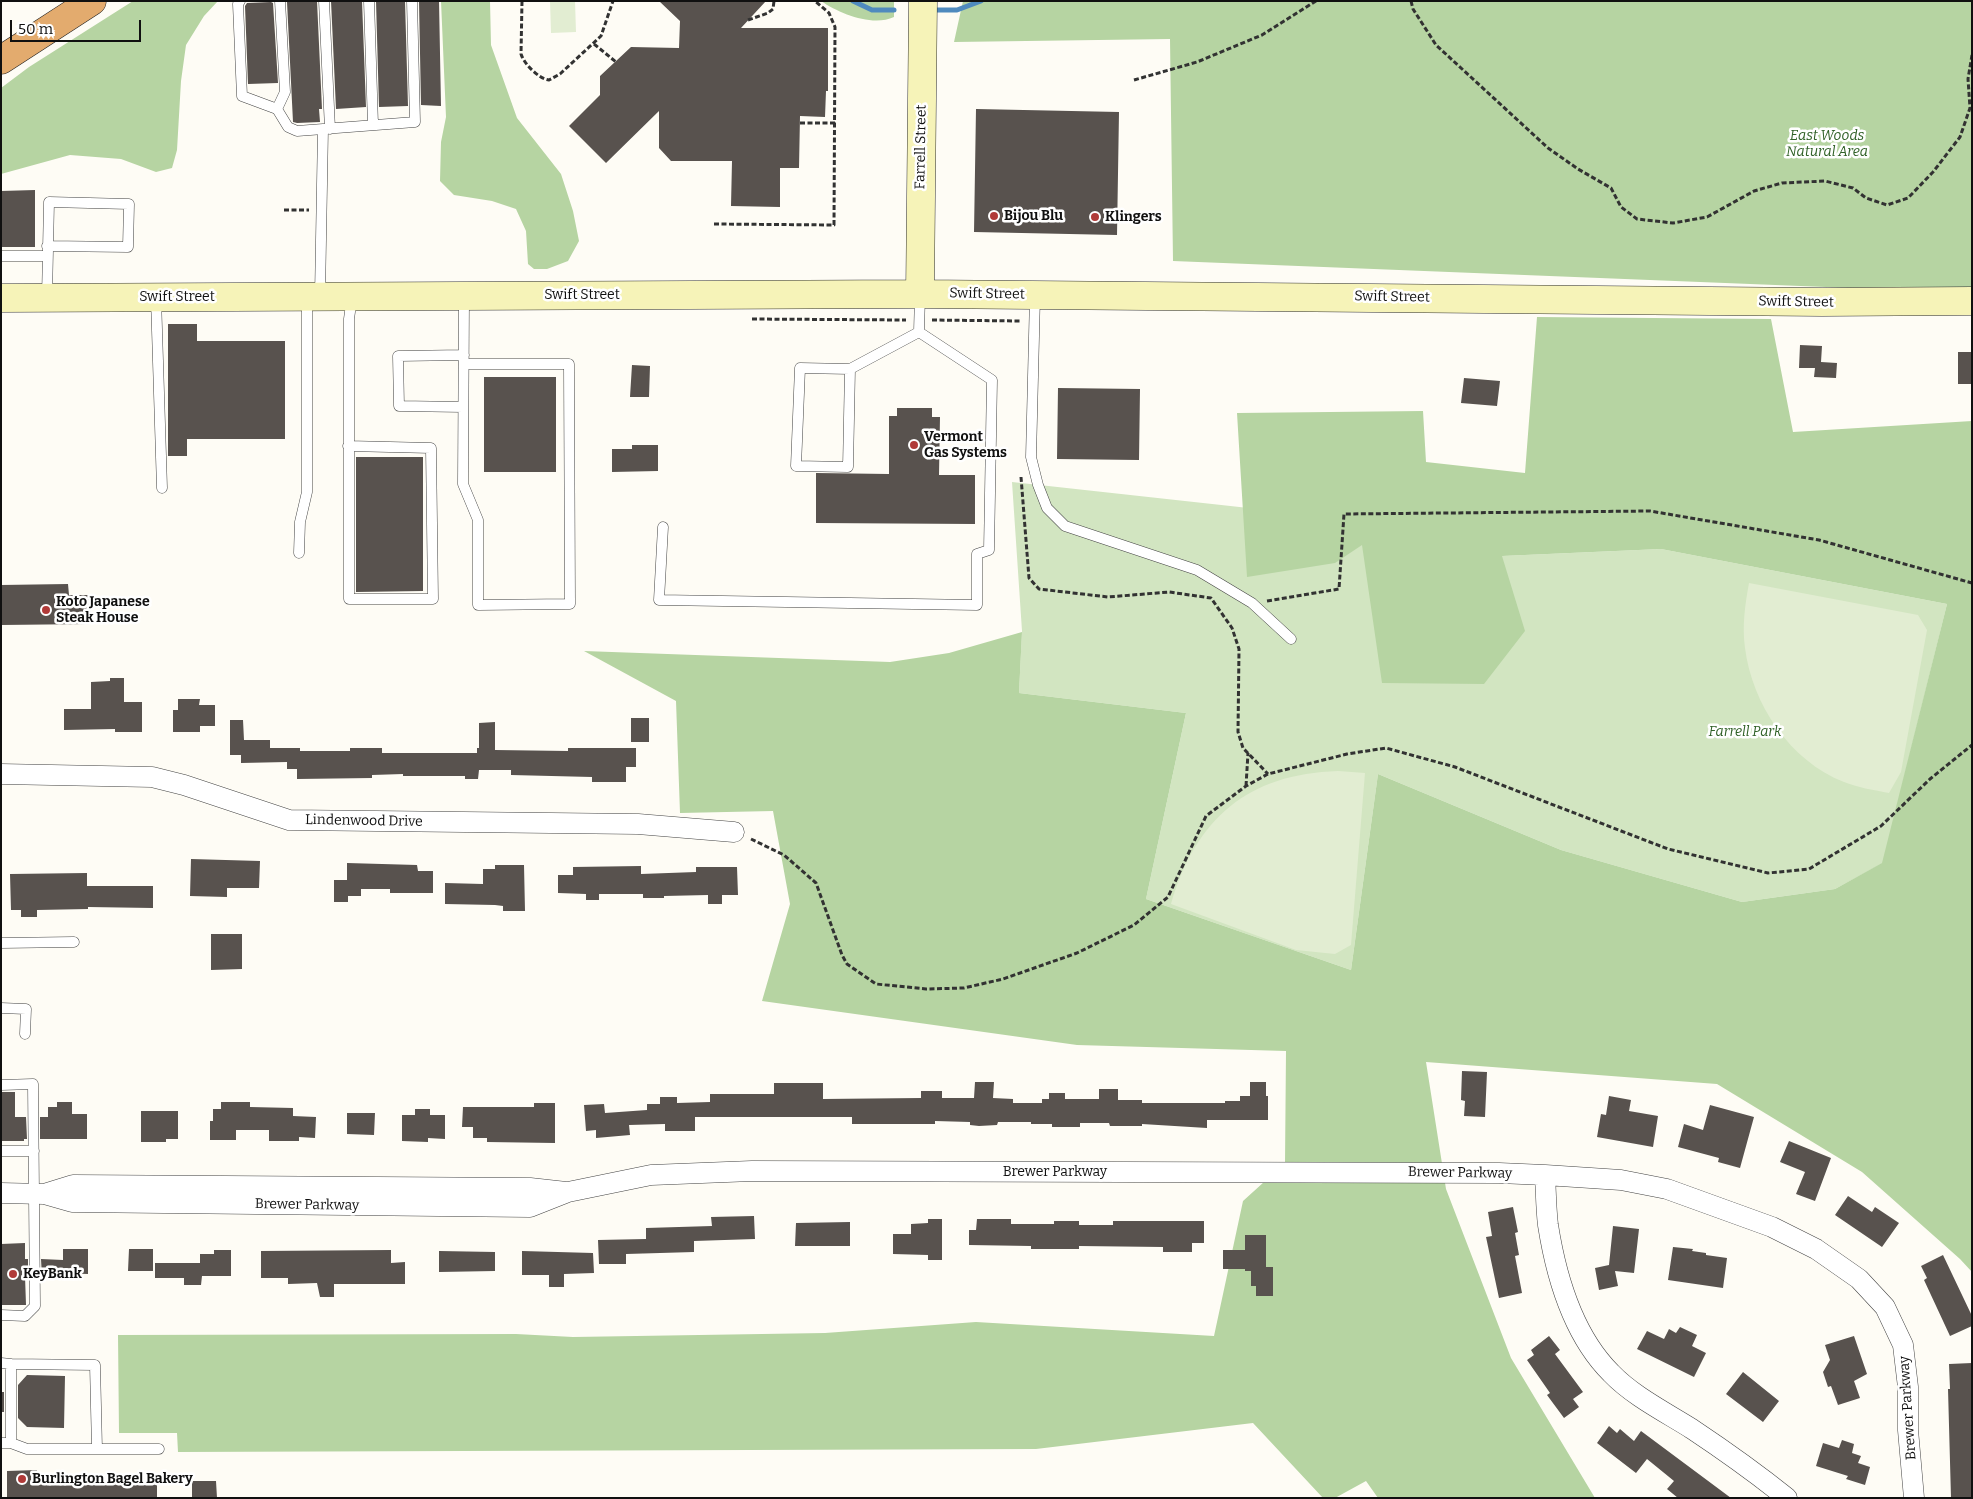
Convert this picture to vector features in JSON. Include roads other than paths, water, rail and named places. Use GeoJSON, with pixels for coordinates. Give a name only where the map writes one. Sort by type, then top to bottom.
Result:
{"type":"FeatureCollection","features":[{"type":"Feature","properties":{"kind":"highway"},"geometry":{"type":"LineString","coordinates":[[1,60],[92,1]]}},
{"type":"Feature","properties":{"kind":"street","name":"Farrell Street"},"geometry":{"type":"LineString","coordinates":[[920,294],[923,1]]}},
{"type":"Feature","properties":{"kind":"street","name":"Swift Street"},"geometry":{"type":"LineString","coordinates":[[1,298],[920,294],[1831,302],[1972,301]]}},
{"type":"Feature","properties":{"kind":"street","name":"Lindenwood Drive"},"geometry":{"type":"LineString","coordinates":[[1,774],[152,777],[184,785],[289,820],[638,824],[734,832]]}},
{"type":"Feature","properties":{"kind":"street","name":"Brewer Parkway"},"geometry":{"type":"LineString","coordinates":[[1,1193],[39,1194],[72,1202],[530,1207],[568,1192],[651,1175],[752,1171],[1489,1173],[1621,1180],[1667,1189],[1772,1226],[1816,1249],[1859,1279],[1885,1307],[1903,1345],[1908,1387],[1908,1430],[1914,1498]]}},
{"type":"Feature","properties":{"kind":"street"},"geometry":{"type":"LineString","coordinates":[[1545,1175],[1548,1224],[1558,1266],[1569,1306],[1587,1343],[1611,1373],[1639,1396],[1737,1458],[1787,1498]]}},
{"type":"Feature","properties":{"kind":"lane"},"geometry":{"type":"LineString","coordinates":[[240,1],[238,4],[242,96],[277,109],[288,127],[297,130],[415,122],[412,1]]}},
{"type":"Feature","properties":{"kind":"lane"},"geometry":{"type":"LineString","coordinates":[[277,109],[285,92],[280,1]]}},
{"type":"Feature","properties":{"kind":"lane"},"geometry":{"type":"LineString","coordinates":[[299,553],[300,522],[308,492],[313,296],[322,210],[326,129],[324,1]]}},
{"type":"Feature","properties":{"kind":"lane"},"geometry":{"type":"LineString","coordinates":[[369,1],[372,125]]}},
{"type":"Feature","properties":{"kind":"lane"},"geometry":{"type":"LineString","coordinates":[[1,256],[47,251],[128,247],[129,204],[49,202],[47,251],[47,298]]}},
{"type":"Feature","properties":{"kind":"lane"},"geometry":{"type":"LineString","coordinates":[[919,332],[920,294]]}},
{"type":"Feature","properties":{"kind":"lane"},"geometry":{"type":"LineString","coordinates":[[1035,295],[1032,457],[1038,485],[1047,508],[1065,526],[1197,570],[1252,603],[1291,639]]}},
{"type":"Feature","properties":{"kind":"lane"},"geometry":{"type":"LineString","coordinates":[[348,446],[431,448],[433,599],[349,599],[348,446],[349,319],[352,296]]}},
{"type":"Feature","properties":{"kind":"lane"},"geometry":{"type":"LineString","coordinates":[[463,406],[398,406],[398,356],[464,360],[569,364],[570,604],[478,605],[478,520],[463,484],[463,406],[464,360],[464,296]]}},
{"type":"Feature","properties":{"kind":"lane"},"geometry":{"type":"LineString","coordinates":[[156,297],[162,488]]}},
{"type":"Feature","properties":{"kind":"lane"},"geometry":{"type":"LineString","coordinates":[[850,369],[848,467],[796,466],[800,368],[850,369],[919,332]]}},
{"type":"Feature","properties":{"kind":"lane"},"geometry":{"type":"LineString","coordinates":[[663,527],[659,600],[977,605],[977,554],[989,550],[992,380],[919,332]]}},
{"type":"Feature","properties":{"kind":"lane"},"geometry":{"type":"LineString","coordinates":[[1,943],[74,942]]}},
{"type":"Feature","properties":{"kind":"lane"},"geometry":{"type":"LineString","coordinates":[[1,1008],[26,1009],[25,1034]]}},
{"type":"Feature","properties":{"kind":"lane"},"geometry":{"type":"LineString","coordinates":[[1,1085],[33,1084],[34,1151],[39,1194],[30,1288],[35,1306],[25,1316],[1,1315]]}},
{"type":"Feature","properties":{"kind":"lane"},"geometry":{"type":"LineString","coordinates":[[1,1151],[34,1151]]}},
{"type":"Feature","properties":{"kind":"lane"},"geometry":{"type":"LineString","coordinates":[[97,1449],[95,1365],[6,1364],[6,1444],[27,1449],[97,1449],[159,1449]]}},
{"type":"Feature","properties":{"kind":"waterway"},"geometry":{"type":"LineString","coordinates":[[853,1],[872,10],[894,10]]}},
{"type":"Feature","properties":{"kind":"waterway"},"geometry":{"type":"LineString","coordinates":[[931,10],[957,10],[981,1]]}},
{"type":"Feature","properties":{"kind":"place","name":"Bijou Blu"},"geometry":{"type":"Point","coordinates":[994,216]}},
{"type":"Feature","properties":{"kind":"place","name":"Klingers"},"geometry":{"type":"Point","coordinates":[1095,217]}},
{"type":"Feature","properties":{"kind":"place","name":"Vermont Gas Systems"},"geometry":{"type":"Point","coordinates":[914,445]}},
{"type":"Feature","properties":{"kind":"place","name":"Koto Japanese Steak House"},"geometry":{"type":"Point","coordinates":[46,610]}},
{"type":"Feature","properties":{"kind":"place","name":"KeyBank"},"geometry":{"type":"Point","coordinates":[13,1274]}},
{"type":"Feature","properties":{"kind":"place","name":"Burlington Bagel Bakery"},"geometry":{"type":"Point","coordinates":[22,1479]}},
{"type":"Feature","properties":{"kind":"park label","name":"East Woods Natural Area"},"geometry":{"type":"Point","coordinates":[1827,144]}},
{"type":"Feature","properties":{"kind":"park label","name":"Farrell Park"},"geometry":{"type":"Point","coordinates":[1745,732]}}]}
